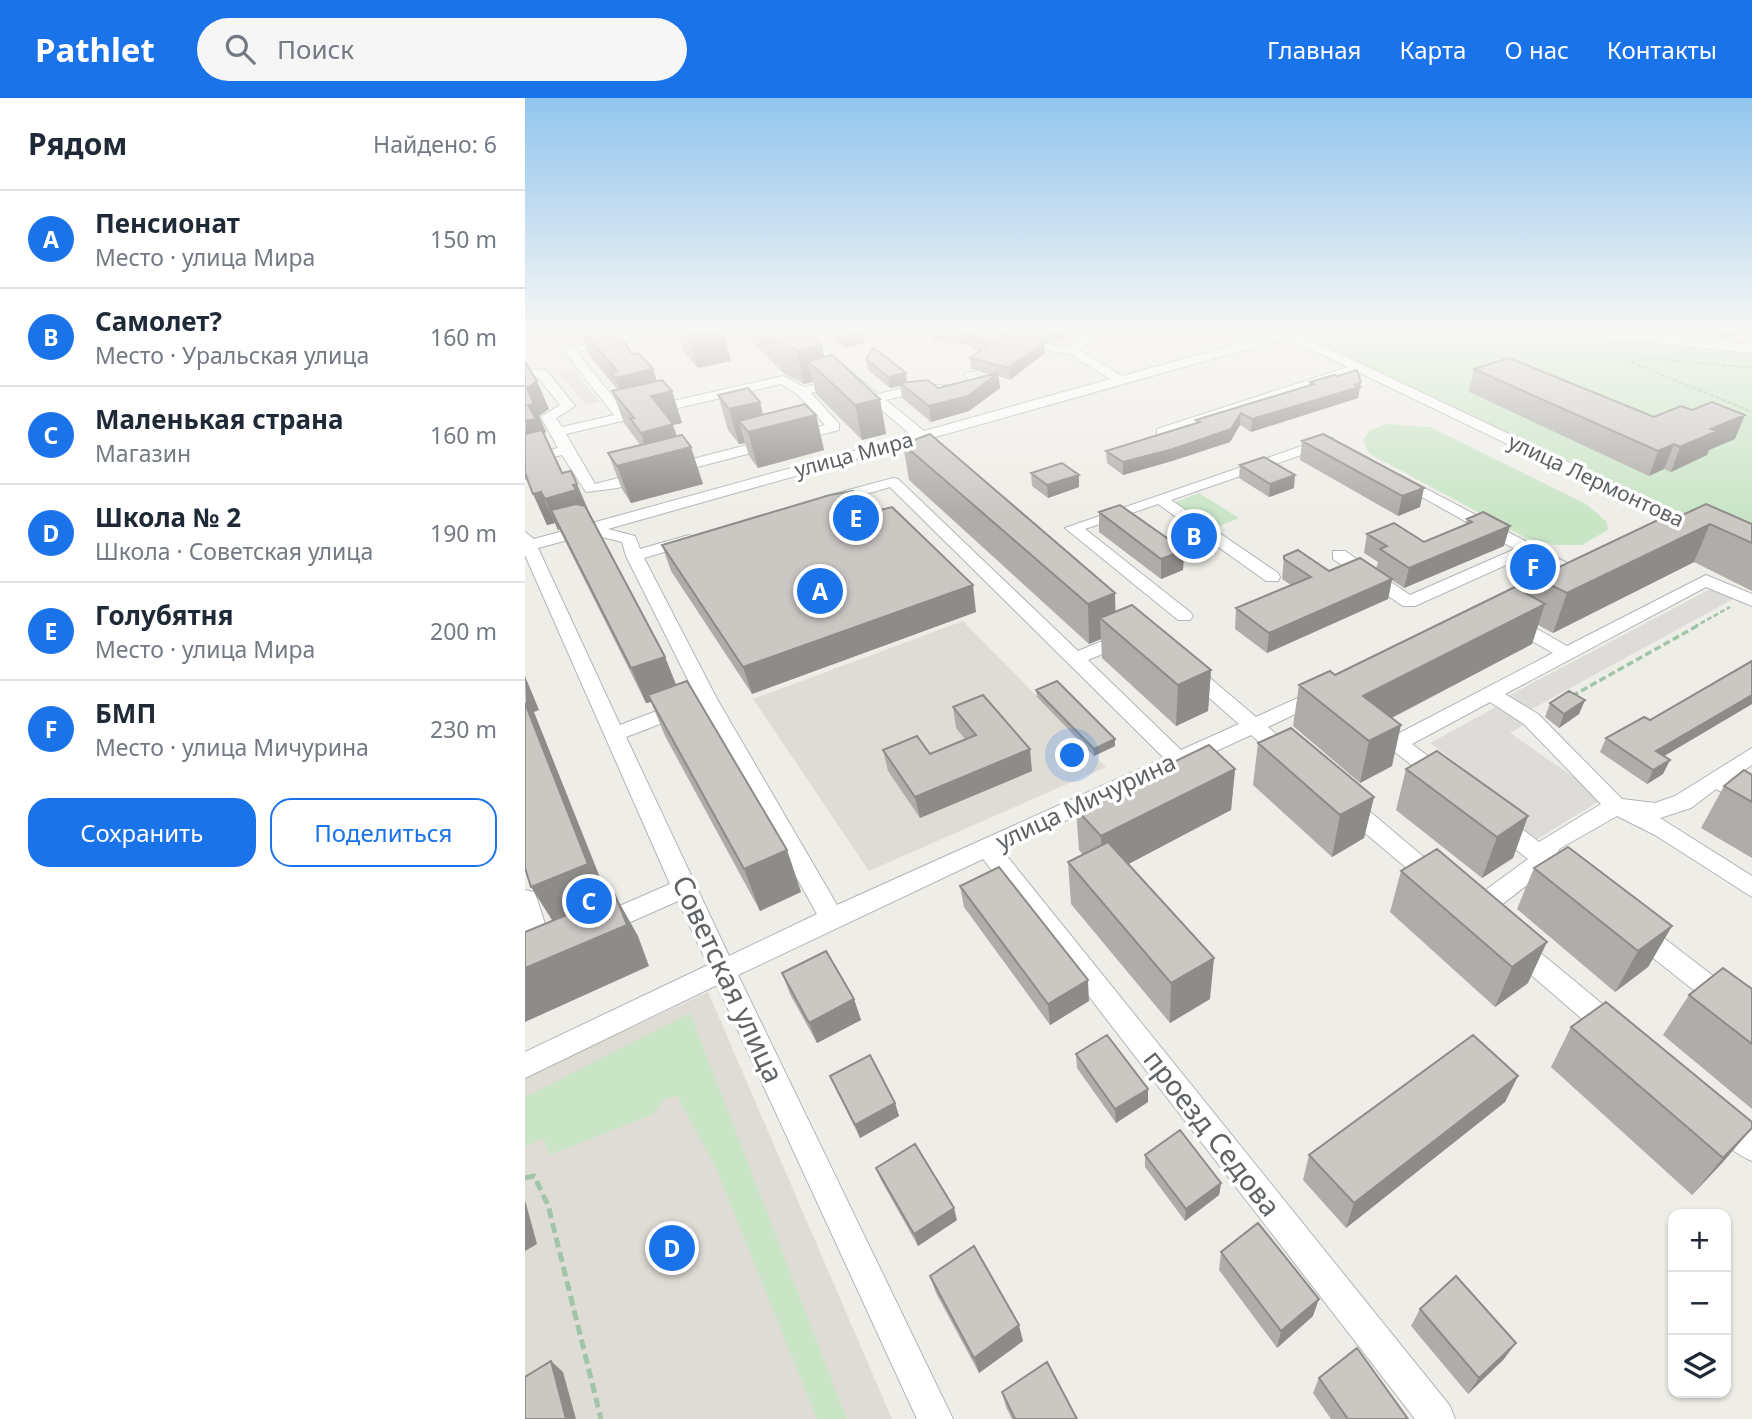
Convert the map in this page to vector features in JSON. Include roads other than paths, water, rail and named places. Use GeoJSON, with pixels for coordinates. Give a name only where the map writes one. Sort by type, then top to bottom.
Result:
{"type":"FeatureCollection","features":[{"type":"Feature","properties":{"kind":"street"},"geometry":{"type":"LineString","coordinates":[[555,391],[568,407],[548,417],[591,489],[834,427],[802,391]]}},
{"type":"Feature","properties":{"kind":"street"},"geometry":{"type":"LineString","coordinates":[[601,391],[622,417]]}},
{"type":"Feature","properties":{"kind":"street"},"geometry":{"type":"LineString","coordinates":[[558,432],[737,391]]}},
{"type":"Feature","properties":{"kind":"street"},"geometry":{"type":"LineString","coordinates":[[868,391],[965,474]]}},
{"type":"Feature","properties":{"kind":"street"},"geometry":{"type":"LineString","coordinates":[[877,398],[909,391]]}},
{"type":"Feature","properties":{"kind":"street","name":"улица Мира"},"geometry":{"type":"LineString","coordinates":[[526,543],[930,442],[1016,410],[1083,391]]}},
{"type":"Feature","properties":{"kind":"street"},"geometry":{"type":"LineString","coordinates":[[1162,432],[1289,391]]}},
{"type":"Feature","properties":{"kind":"street","name":"улица Лермонтова"},"geometry":{"type":"LineString","coordinates":[[1407,391],[1752,555]]}},
{"type":"Feature","properties":{"kind":"street"},"geometry":{"type":"LineString","coordinates":[[1016,410],[1034,423]]}},
{"type":"Feature","properties":{"kind":"street"},"geometry":{"type":"LineString","coordinates":[[1184,616],[1073,528],[1327,440],[1339,447]]}},
{"type":"Feature","properties":{"kind":"street"},"geometry":{"type":"LineString","coordinates":[[918,459],[930,442]]}},
{"type":"Feature","properties":{"kind":"street"},"geometry":{"type":"LineString","coordinates":[[525,460],[566,450]]}},
{"type":"Feature","properties":{"kind":"street"},"geometry":{"type":"LineString","coordinates":[[1386,472],[1576,575]]}},
{"type":"Feature","properties":{"kind":"street"},"geometry":{"type":"LineString","coordinates":[[815,504],[900,476],[1075,659],[1179,760]]}},
{"type":"Feature","properties":{"kind":"street"},"geometry":{"type":"LineString","coordinates":[[1159,498],[1272,578]]}},
{"type":"Feature","properties":{"kind":"street"},"geometry":{"type":"LineString","coordinates":[[1663,534],[1685,523]]}},
{"type":"Feature","properties":{"kind":"street"},"geometry":{"type":"LineString","coordinates":[[589,529],[629,539],[634,556],[707,699],[832,918]]}},
{"type":"Feature","properties":{"kind":"street"},"geometry":{"type":"LineString","coordinates":[[634,556],[712,533]]}},
{"type":"Feature","properties":{"kind":"street","name":"Советская улица"},"geometry":{"type":"LineString","coordinates":[[526,543],[684,888],[725,969],[935,1419]]}},
{"type":"Feature","properties":{"kind":"street"},"geometry":{"type":"LineString","coordinates":[[1339,555],[1409,602],[1528,549]]}},
{"type":"Feature","properties":{"kind":"street"},"geometry":{"type":"LineString","coordinates":[[1553,586],[1598,565]]}},
{"type":"Feature","properties":{"kind":"street"},"geometry":{"type":"LineString","coordinates":[[1460,793],[1397,743],[1706,580],[1750,598]]}},
{"type":"Feature","properties":{"kind":"street"},"geometry":{"type":"LineString","coordinates":[[1519,602],[1490,615],[1566,653]]}},
{"type":"Feature","properties":{"kind":"street"},"geometry":{"type":"LineString","coordinates":[[1075,659],[1148,635],[1123,614]]}},
{"type":"Feature","properties":{"kind":"street"},"geometry":{"type":"LineString","coordinates":[[1173,657],[1305,770]]}},
{"type":"Feature","properties":{"kind":"street","name":"улица Мичурина"},"geometry":{"type":"LineString","coordinates":[[525,1065],[832,918],[1338,686]]}},
{"type":"Feature","properties":{"kind":"street"},"geometry":{"type":"LineString","coordinates":[[1490,693],[1531,719],[1616,806],[1663,829],[1752,888]]}},
{"type":"Feature","properties":{"kind":"street"},"geometry":{"type":"LineString","coordinates":[[615,734],[707,699]]}},
{"type":"Feature","properties":{"kind":"street"},"geometry":{"type":"LineString","coordinates":[[1463,903],[1544,859],[1549,844],[1616,806],[1656,811],[1683,802],[1752,755]]}},
{"type":"Feature","properties":{"kind":"street"},"geometry":{"type":"LineString","coordinates":[[1715,779],[1752,800]]}},
{"type":"Feature","properties":{"kind":"street"},"geometry":{"type":"LineString","coordinates":[[1327,788],[1628,1042]]}},
{"type":"Feature","properties":{"kind":"street"},"geometry":{"type":"LineString","coordinates":[[1481,809],[1588,893]]}},
{"type":"Feature","properties":{"kind":"street","name":"проезд Седова"},"geometry":{"type":"LineString","coordinates":[[986,848],[1437,1419]]}},
{"type":"Feature","properties":{"kind":"street"},"geometry":{"type":"LineString","coordinates":[[525,899],[533,955],[684,888]]}},
{"type":"Feature","properties":{"kind":"street"},"geometry":{"type":"LineString","coordinates":[[1621,919],[1752,1021]]}},
{"type":"Feature","properties":{"kind":"street"},"geometry":{"type":"LineString","coordinates":[[1711,1112],[1752,1147]]}},
{"type":"Feature","properties":{"kind":"place","name":"Голубятня"},"geometry":{"type":"Point","coordinates":[856,518]}},
{"type":"Feature","properties":{"kind":"place","name":"Самолет?"},"geometry":{"type":"Point","coordinates":[1194,536]}},
{"type":"Feature","properties":{"kind":"place","name":"БМП"},"geometry":{"type":"Point","coordinates":[1533,567]}},
{"type":"Feature","properties":{"kind":"place","name":"Пенсионат"},"geometry":{"type":"Point","coordinates":[820,591]}},
{"type":"Feature","properties":{"kind":"place","name":"Маленькая страна"},"geometry":{"type":"Point","coordinates":[589,901]}},
{"type":"Feature","properties":{"kind":"place","name":"Школа № 2"},"geometry":{"type":"Point","coordinates":[672,1248]}}]}
